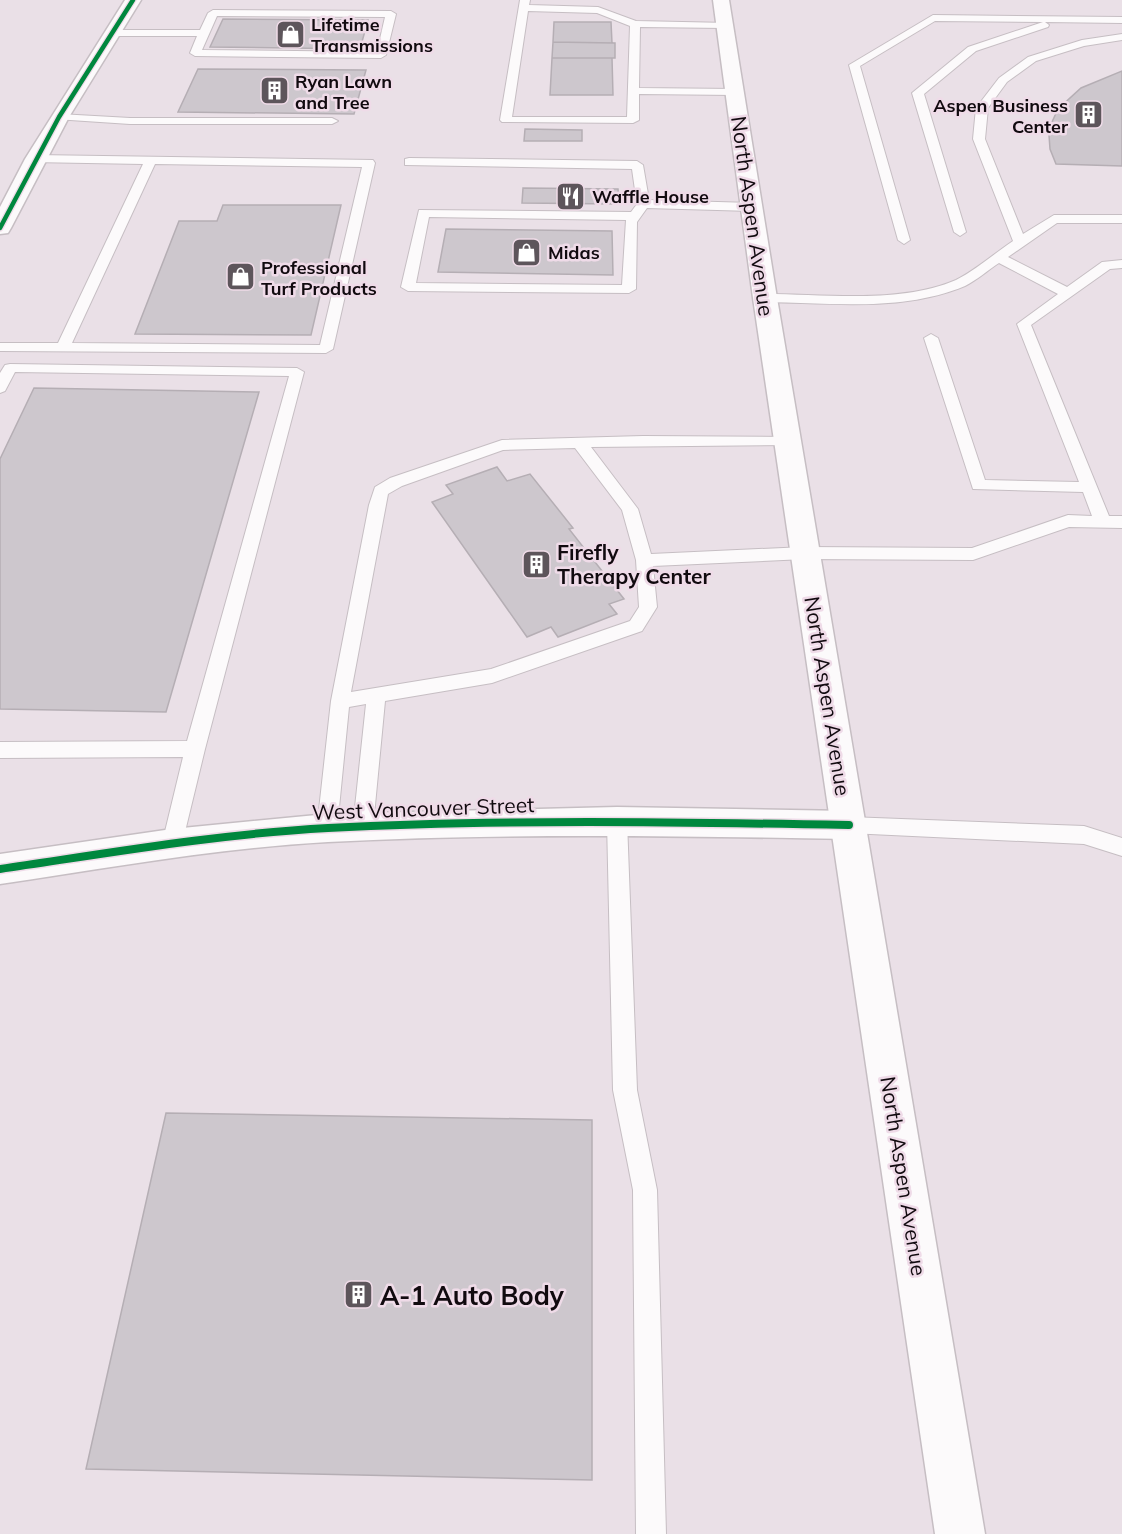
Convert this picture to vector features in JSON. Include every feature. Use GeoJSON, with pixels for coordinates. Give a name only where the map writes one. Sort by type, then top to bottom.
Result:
{"type":"FeatureCollection","features":[{"type":"Feature","properties":{"kind":"main road"},"geometry":{"type":"LineString","coordinates":[[0,228],[34,159],[133,0]]}},
{"type":"Feature","properties":{"kind":"main road","name":"North Aspen Avenue"},"geometry":{"type":"LineString","coordinates":[[721,0],[765,298],[960,1534]]}},
{"type":"Feature","properties":{"kind":"main road","name":"West Vancouver Street"},"geometry":{"type":"LineString","coordinates":[[0,869],[172,844],[363,826],[617,821],[849,825]]}},
{"type":"Feature","properties":{"kind":"lane"},"geometry":{"type":"LineString","coordinates":[[634,24],[633,120],[506,120],[524,4],[598,10],[634,24],[725,26]]}},
{"type":"Feature","properties":{"kind":"lane"},"geometry":{"type":"LineString","coordinates":[[213,13],[391,14],[381,55],[195,53],[204,33],[213,13]]}},
{"type":"Feature","properties":{"kind":"lane"},"geometry":{"type":"LineString","coordinates":[[904,240],[854,65],[933,18],[1122,20]]}},
{"type":"Feature","properties":{"kind":"lane"},"geometry":{"type":"LineString","coordinates":[[960,232],[918,93],[972,49],[1061,19]]}},
{"type":"Feature","properties":{"kind":"lane"},"geometry":{"type":"LineString","coordinates":[[114,33],[204,33]]}},
{"type":"Feature","properties":{"kind":"lane"},"geometry":{"type":"LineString","coordinates":[[1020,242],[979,139],[982,108],[1003,80],[1032,60],[1082,43],[1122,37]]}},
{"type":"Feature","properties":{"kind":"lane"},"geometry":{"type":"LineString","coordinates":[[633,91],[735,92]]}},
{"type":"Feature","properties":{"kind":"lane"},"geometry":{"type":"LineString","coordinates":[[59,117],[130,122],[332,122]]}},
{"type":"Feature","properties":{"kind":"lane"},"geometry":{"type":"LineString","coordinates":[[0,347],[326,349],[369,163],[34,159]]}},
{"type":"Feature","properties":{"kind":"lane"},"geometry":{"type":"LineString","coordinates":[[63,347],[150,161]]}},
{"type":"Feature","properties":{"kind":"lane"},"geometry":{"type":"LineString","coordinates":[[409,162],[637,165],[643,204],[635,216],[631,222],[629,289],[408,287],[423,213],[635,216]]}},
{"type":"Feature","properties":{"kind":"lane"},"geometry":{"type":"LineString","coordinates":[[643,204],[752,207]]}},
{"type":"Feature","properties":{"kind":"lane"},"geometry":{"type":"LineString","coordinates":[[765,298],[872,299],[921,296],[962,282],[1054,219],[1122,219]]}},
{"type":"Feature","properties":{"kind":"lane"},"geometry":{"type":"LineString","coordinates":[[998,257],[1067,292]]}},
{"type":"Feature","properties":{"kind":"lane"},"geometry":{"type":"LineString","coordinates":[[1103,522],[1024,324],[1107,265],[1122,264]]}},
{"type":"Feature","properties":{"kind":"lane"},"geometry":{"type":"LineString","coordinates":[[931,338],[980,485],[1089,486]]}},
{"type":"Feature","properties":{"kind":"lane"},"geometry":{"type":"LineString","coordinates":[[0,388],[10,368],[297,372],[195,749],[172,844]]}},
{"type":"Feature","properties":{"kind":"lane"},"geometry":{"type":"LineString","coordinates":[[327,828],[340,701],[376,505],[381,491],[396,482],[501,445],[579,442],[788,442]]}},
{"type":"Feature","properties":{"kind":"lane"},"geometry":{"type":"LineString","coordinates":[[340,701],[492,676],[636,626],[648,607],[644,560],[630,509],[579,442]]}},
{"type":"Feature","properties":{"kind":"lane"},"geometry":{"type":"LineString","coordinates":[[644,560],[805,553],[974,554],[1068,521],[1122,522]]}},
{"type":"Feature","properties":{"kind":"lane"},"geometry":{"type":"LineString","coordinates":[[363,826],[376,695]]}},
{"type":"Feature","properties":{"kind":"lane"},"geometry":{"type":"LineString","coordinates":[[0,750],[195,749]]}},
{"type":"Feature","properties":{"kind":"lane"},"geometry":{"type":"LineString","coordinates":[[617,821],[625,1090],[645,1190],[651,1534]]}},
{"type":"Feature","properties":{"kind":"lane"},"geometry":{"type":"LineString","coordinates":[[849,825],[1084,835],[1122,847]]}},
{"type":"Feature","properties":{"kind":"building","name":"Lifetime Transmissions"},"geometry":{"type":"Polygon","coordinates":[[[223,19],[368,20],[360,49],[210,47],[223,19]]]}},
{"type":"Feature","properties":{"kind":"building"},"geometry":{"type":"Polygon","coordinates":[[[554,22],[611,22],[612,43],[553,42],[554,22]]]}},
{"type":"Feature","properties":{"kind":"building"},"geometry":{"type":"Polygon","coordinates":[[[553,42],[615,43],[615,58],[552,58],[553,42]]]}},
{"type":"Feature","properties":{"kind":"building"},"geometry":{"type":"Polygon","coordinates":[[[552,58],[612,58],[613,95],[550,95],[552,58]]]}},
{"type":"Feature","properties":{"kind":"building","name":"Ryan Lawn and Tree"},"geometry":{"type":"Polygon","coordinates":[[[198,69],[366,70],[354,114],[178,112],[198,69]]]}},
{"type":"Feature","properties":{"kind":"building","name":"Aspen Business Center"},"geometry":{"type":"Polygon","coordinates":[[[1122,71],[1122,166],[1056,164],[1050,149],[1049,135],[1058,109],[1081,88],[1122,71]]]}},
{"type":"Feature","properties":{"kind":"building"},"geometry":{"type":"Polygon","coordinates":[[[525,129],[582,130],[582,141],[524,141],[525,129]]]}},
{"type":"Feature","properties":{"kind":"building","name":"Waffle House"},"geometry":{"type":"Polygon","coordinates":[[[523,188],[618,189],[619,204],[522,203],[523,188]]]}},
{"type":"Feature","properties":{"kind":"building","name":"Professional Turf Products"},"geometry":{"type":"Polygon","coordinates":[[[223,205],[341,205],[311,335],[135,334],[179,221],[217,221],[223,205]]]}},
{"type":"Feature","properties":{"kind":"building","name":"Midas"},"geometry":{"type":"Polygon","coordinates":[[[446,229],[612,231],[613,275],[438,272],[446,229]]]}},
{"type":"Feature","properties":{"kind":"building"},"geometry":{"type":"Polygon","coordinates":[[[34,388],[259,392],[166,712],[0,709],[0,459],[34,388]]]}},
{"type":"Feature","properties":{"kind":"building","name":"Firefly Therapy Center"},"geometry":{"type":"Polygon","coordinates":[[[497,467],[507,481],[530,474],[573,528],[569,529],[624,599],[609,604],[617,614],[558,637],[551,627],[527,637],[432,502],[453,494],[446,485],[497,467]]]}},
{"type":"Feature","properties":{"kind":"building","name":"A-1 Auto Body"},"geometry":{"type":"Polygon","coordinates":[[[166,1113],[592,1120],[592,1480],[86,1469],[166,1113]]]}},
{"type":"Feature","properties":{"kind":"cycle path"},"geometry":{"type":"LineString","coordinates":[[0,228],[59,117],[133,0]]}},
{"type":"Feature","properties":{"kind":"cycle path"},"geometry":{"type":"LineString","coordinates":[[0,869],[172,844],[327,828],[617,821],[849,825]]}},
{"type":"Feature","properties":{"kind":"place","name":"Lifetime Transmissions"},"geometry":{"type":"Point","coordinates":[290,34]}},
{"type":"Feature","properties":{"kind":"place","name":"Ryan Lawn and Tree"},"geometry":{"type":"Point","coordinates":[274,91]}},
{"type":"Feature","properties":{"kind":"place","name":"Aspen Business Center"},"geometry":{"type":"Point","coordinates":[1089,115]}},
{"type":"Feature","properties":{"kind":"place","name":"Waffle House"},"geometry":{"type":"Point","coordinates":[571,196]}},
{"type":"Feature","properties":{"kind":"place","name":"Midas"},"geometry":{"type":"Point","coordinates":[527,252]}},
{"type":"Feature","properties":{"kind":"place","name":"Professional Turf Products"},"geometry":{"type":"Point","coordinates":[240,277]}},
{"type":"Feature","properties":{"kind":"place","name":"Firefly Therapy Center"},"geometry":{"type":"Point","coordinates":[536,564]}},
{"type":"Feature","properties":{"kind":"place","name":"A-1 Auto Body"},"geometry":{"type":"Point","coordinates":[359,1295]}}]}
